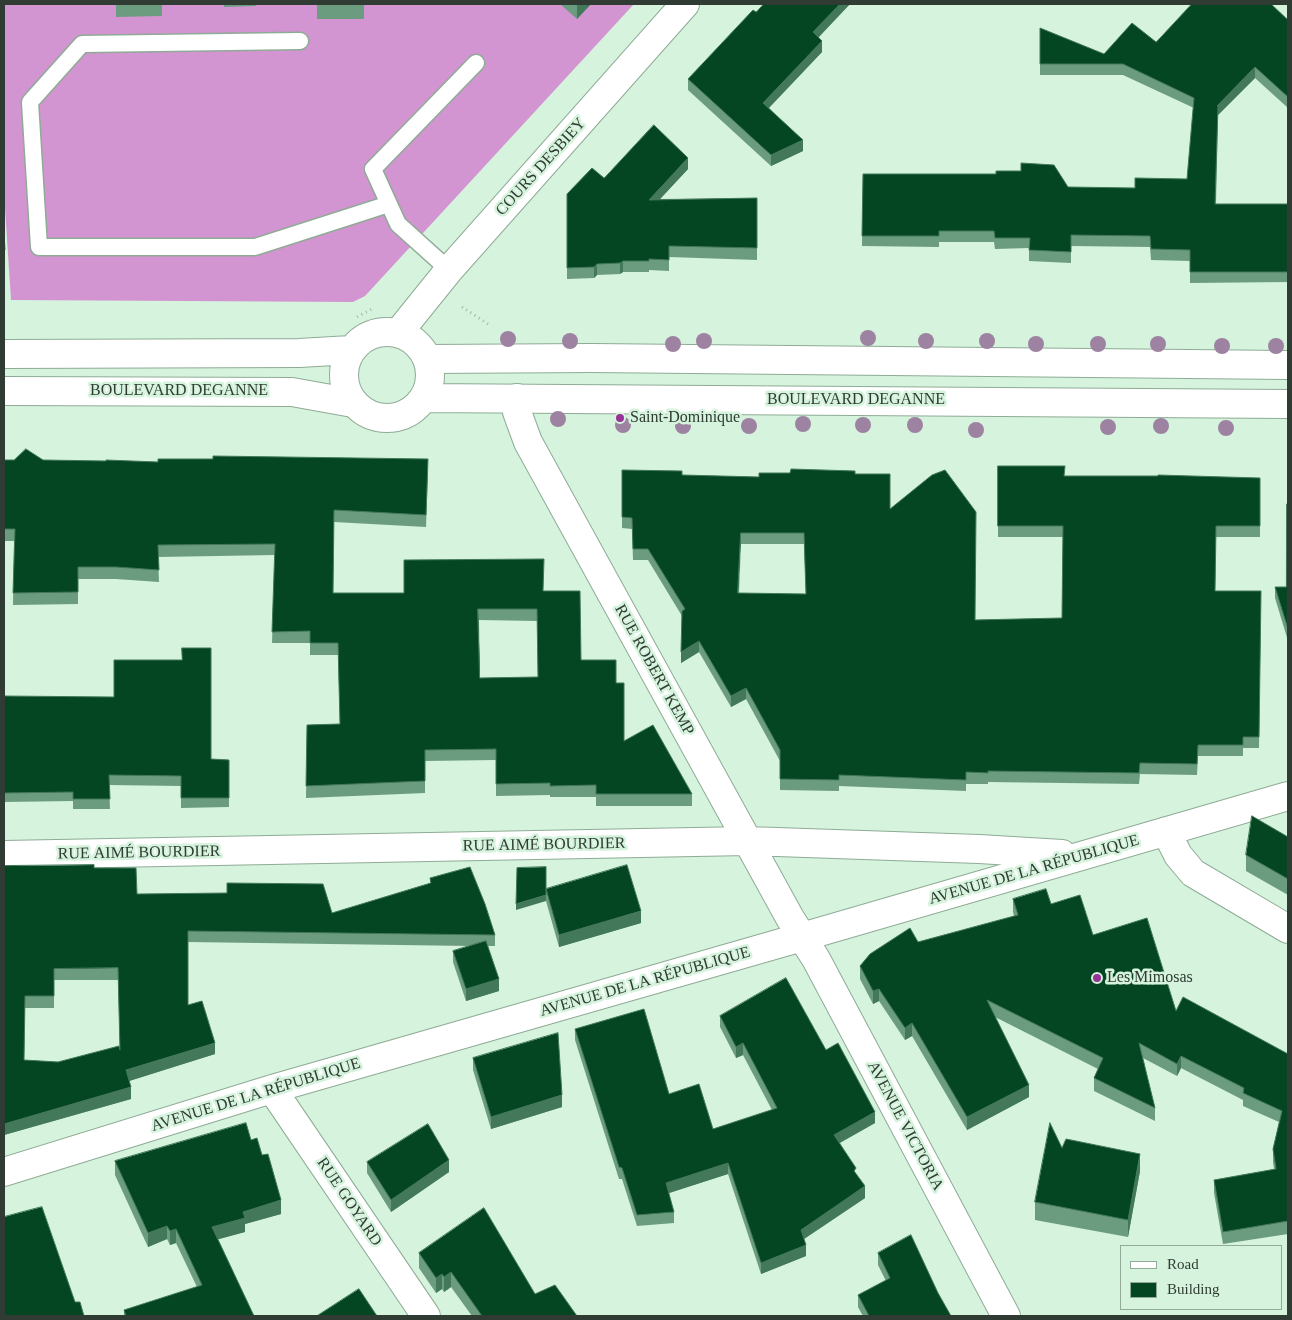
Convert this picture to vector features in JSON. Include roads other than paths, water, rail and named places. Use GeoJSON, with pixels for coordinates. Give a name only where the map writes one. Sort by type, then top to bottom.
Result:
{"type":"FeatureCollection","features":[{"type":"Feature","properties":{"kind":"street","name":"COURS DESBIEY"},"geometry":{"type":"LineString","coordinates":[[400,332],[449,270],[685,4]]}},
{"type":"Feature","properties":{"kind":"street"},"geometry":{"type":"LineString","coordinates":[[386,331],[400,332],[412,338],[428,360],[430,372],[429,386],[424,398],[403,415],[390,418],[376,417],[364,412],[353,403],[346,391],[343,377],[345,363],[351,350],[360,340],[372,334],[386,331]]}},
{"type":"Feature","properties":{"kind":"street"},"geometry":{"type":"LineString","coordinates":[[4,354],[300,353],[351,350]]}},
{"type":"Feature","properties":{"kind":"street"},"geometry":{"type":"LineString","coordinates":[[428,360],[592,358],[1288,364]]}},
{"type":"Feature","properties":{"kind":"street","name":"BOULEVARD DEGANNE"},"geometry":{"type":"LineString","coordinates":[[4,391],[292,392],[353,403]]}},
{"type":"Feature","properties":{"kind":"street","name":"BOULEVARD DEGANNE"},"geometry":{"type":"LineString","coordinates":[[424,398],[1288,404]]}},
{"type":"Feature","properties":{"kind":"street","name":"RUE ROBERT KEMP"},"geometry":{"type":"LineString","coordinates":[[517,398],[517,412],[528,442],[802,938]]}},
{"type":"Feature","properties":{"kind":"street","name":"AVENUE DE LA RÉPUBLIQUE"},"geometry":{"type":"LineString","coordinates":[[4,1172],[272,1089],[802,938],[1288,796]]}},
{"type":"Feature","properties":{"kind":"street"},"geometry":{"type":"LineString","coordinates":[[1166,831],[1178,856],[1193,874],[1288,929]]}},
{"type":"Feature","properties":{"kind":"street","name":"RUE AIMÉ BOURDIER"},"geometry":{"type":"LineString","coordinates":[[4,855],[748,841],[979,849],[1084,855]]}},
{"type":"Feature","properties":{"kind":"street","name":"AVENUE VICTORIA"},"geometry":{"type":"LineString","coordinates":[[802,938],[816,959],[1006,1316]]}},
{"type":"Feature","properties":{"kind":"street","name":"RUE GOYARD"},"geometry":{"type":"LineString","coordinates":[[272,1089],[426,1316]]}},
{"type":"Feature","properties":{"kind":"lane"},"geometry":{"type":"LineString","coordinates":[[300,41],[82,44],[30,102],[39,248],[255,247],[389,204]]}},
{"type":"Feature","properties":{"kind":"lane"},"geometry":{"type":"LineString","coordinates":[[449,270],[398,224],[373,169],[476,63]]}},
{"type":"Feature","properties":{"kind":"place","name":"Saint-Dominique"},"geometry":{"type":"Point","coordinates":[620,418]}},
{"type":"Feature","properties":{"kind":"place","name":"Les Mimosas"},"geometry":{"type":"Point","coordinates":[1097,978]}}]}
